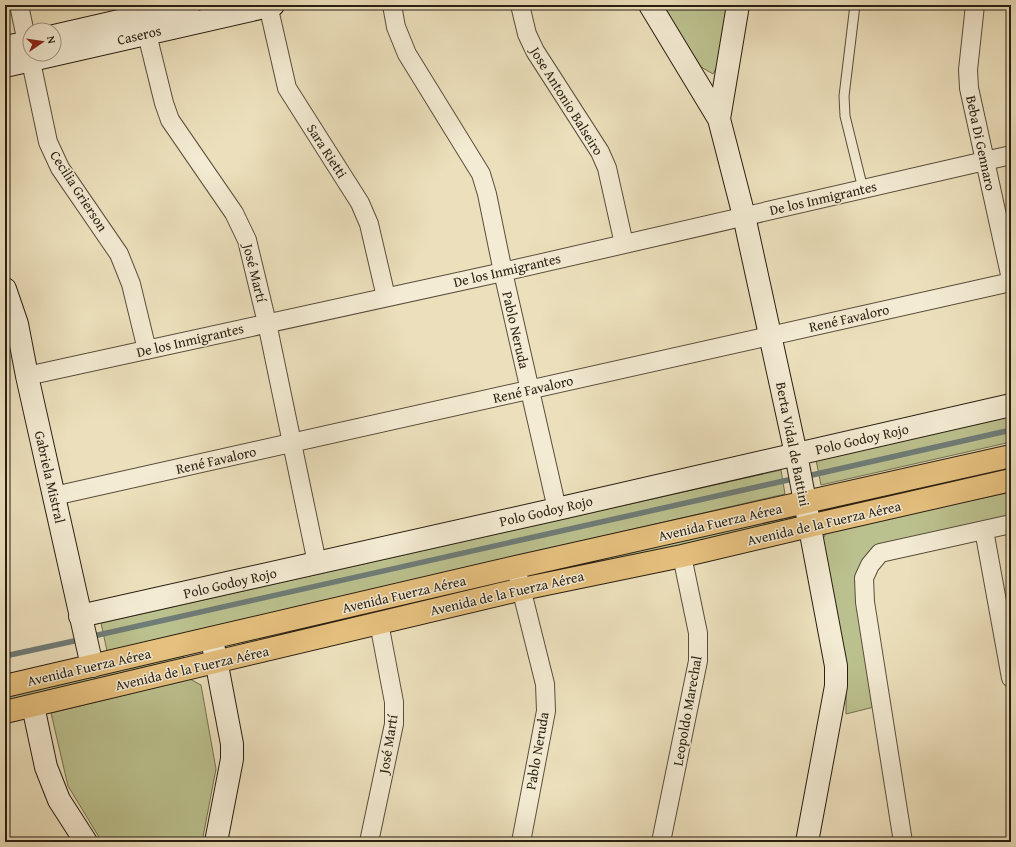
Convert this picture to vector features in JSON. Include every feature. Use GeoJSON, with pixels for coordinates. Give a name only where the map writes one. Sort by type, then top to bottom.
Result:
{"type":"FeatureCollection","features":[{"type":"Feature","properties":{"kind":"main road","name":"Avenida de la Fuerza Aérea"},"geometry":{"type":"LineString","coordinates":[[804,503],[1011,456]]}},
{"type":"Feature","properties":{"kind":"main road","name":"Avenida de la Fuerza Aérea"},"geometry":{"type":"LineString","coordinates":[[5,712],[522,589],[682,556],[1011,480]]}},
{"type":"Feature","properties":{"kind":"main road","name":"Avenida Fuerza Aérea"},"geometry":{"type":"LineString","coordinates":[[5,686],[516,567],[804,503]]}},
{"type":"Feature","properties":{"kind":"street","name":"Cecilia Grierson"},"geometry":{"type":"LineString","coordinates":[[19,5],[23,22]]}},
{"type":"Feature","properties":{"kind":"street","name":"Caseros"},"geometry":{"type":"LineString","coordinates":[[62,39],[189,5]]}},
{"type":"Feature","properties":{"kind":"street","name":"Caseros"},"geometry":{"type":"LineString","coordinates":[[62,34],[143,18],[270,5]]}},
{"type":"Feature","properties":{"kind":"street","name":"Sara Rietti"},"geometry":{"type":"LineString","coordinates":[[270,5],[287,88],[360,203],[369,224],[386,297]]}},
{"type":"Feature","properties":{"kind":"street","name":"Pablo Neruda"},"geometry":{"type":"LineString","coordinates":[[392,5],[396,27],[407,54],[481,174],[487,194],[503,272],[557,509]]}},
{"type":"Feature","properties":{"kind":"street","name":"Jose Antonio Balseiro"},"geometry":{"type":"LineString","coordinates":[[520,5],[527,34],[535,51],[602,157],[607,168],[624,244]]}},
{"type":"Feature","properties":{"kind":"street","name":"Berta Vidal de Battini"},"geometry":{"type":"LineString","coordinates":[[650,5],[719,119],[744,216],[796,454],[804,503],[836,666],[836,686],[807,842]]}},
{"type":"Feature","properties":{"kind":"street","name":"Berta Vidal de Battini"},"geometry":{"type":"LineString","coordinates":[[719,119],[738,5]]}},
{"type":"Feature","properties":{"kind":"street","name":"Beba Di Gennaro"},"geometry":{"type":"LineString","coordinates":[[975,5],[968,70],[969,88],[1011,280]]}},
{"type":"Feature","properties":{"kind":"street","name":"José Martí"},"geometry":{"type":"LineString","coordinates":[[143,18],[164,103],[170,120],[234,213],[247,240],[267,323],[317,563]]}},
{"type":"Feature","properties":{"kind":"street","name":"Caseros"},"geometry":{"type":"LineString","coordinates":[[5,47],[22,48]]}},
{"type":"Feature","properties":{"kind":"street","name":"Caseros"},"geometry":{"type":"LineString","coordinates":[[5,66],[22,53]]}},
{"type":"Feature","properties":{"kind":"street","name":"Cecilia Grierson"},"geometry":{"type":"LineString","coordinates":[[32,62],[48,142],[60,168],[119,254],[132,284],[146,350]]}},
{"type":"Feature","properties":{"kind":"street","name":"De los Inmigrantes"},"geometry":{"type":"LineString","coordinates":[[27,376],[503,272],[1011,155]]}},
{"type":"Feature","properties":{"kind":"street","name":"René Favaloro"},"geometry":{"type":"LineString","coordinates":[[54,496],[770,336],[1011,280]]}},
{"type":"Feature","properties":{"kind":"street","name":"Gabriela Mistral"},"geometry":{"type":"LineString","coordinates":[[5,289],[17,324],[27,376],[92,666]]}},
{"type":"Feature","properties":{"kind":"street","name":"Polo Godoy Rojo"},"geometry":{"type":"LineString","coordinates":[[80,616],[1011,405]]}},
{"type":"Feature","properties":{"kind":"street"},"geometry":{"type":"LineString","coordinates":[[903,842],[865,602],[864,578],[870,565],[880,553],[1011,524]]}},
{"type":"Feature","properties":{"kind":"street"},"geometry":{"type":"LineString","coordinates":[[984,530],[1011,678]]}},
{"type":"Feature","properties":{"kind":"street","name":"Leopoldo Marechal"},"geometry":{"type":"LineString","coordinates":[[661,842],[698,661],[698,633],[682,556]]}},
{"type":"Feature","properties":{"kind":"street","name":"Pablo Neruda"},"geometry":{"type":"LineString","coordinates":[[516,567],[545,684],[546,711],[521,842]]}},
{"type":"Feature","properties":{"kind":"street","name":"José Martí"},"geometry":{"type":"LineString","coordinates":[[369,842],[394,724],[394,702],[379,623]]}},
{"type":"Feature","properties":{"kind":"street"},"geometry":{"type":"LineString","coordinates":[[212,639],[232,744],[232,759],[216,842]]}},
{"type":"Feature","properties":{"kind":"street"},"geometry":{"type":"LineString","coordinates":[[32,706],[46,767],[56,794],[86,842]]}},
{"type":"Feature","properties":{"kind":"lane"},"geometry":{"type":"LineString","coordinates":[[855,5],[844,96],[845,116],[863,189]]}},
{"type":"Feature","properties":{"kind":"green space"},"geometry":{"type":"Polygon","coordinates":[[[661,5],[727,5],[719,63],[713,74],[701,67],[661,5]]]}},
{"type":"Feature","properties":{"kind":"green space"},"geometry":{"type":"Polygon","coordinates":[[[1011,416],[1011,442],[821,485],[816,460],[1011,416]]]}},
{"type":"Feature","properties":{"kind":"green space"},"geometry":{"type":"Polygon","coordinates":[[[1011,463],[1011,471],[946,485],[944,479],[1011,463]]]}},
{"type":"Feature","properties":{"kind":"green space"},"geometry":{"type":"Polygon","coordinates":[[[781,470],[785,494],[107,651],[101,623],[781,470]]]}},
{"type":"Feature","properties":{"kind":"green space"},"geometry":{"type":"Polygon","coordinates":[[[1011,492],[1011,516],[879,546],[860,571],[878,706],[846,714],[846,670],[820,545],[827,531],[1011,492]]]}},
{"type":"Feature","properties":{"kind":"green space"},"geometry":{"type":"Polygon","coordinates":[[[782,515],[783,522],[549,575],[547,569],[782,515]]]}},
{"type":"Feature","properties":{"kind":"green space"},"geometry":{"type":"Polygon","coordinates":[[[494,583],[495,589],[244,647],[242,641],[494,583]]]}},
{"type":"Feature","properties":{"kind":"green space"},"geometry":{"type":"Polygon","coordinates":[[[183,654],[184,661],[5,701],[5,694],[183,654]]]}},
{"type":"Feature","properties":{"kind":"green space"},"geometry":{"type":"Polygon","coordinates":[[[190,679],[201,685],[216,769],[202,842],[102,842],[68,786],[51,713],[190,679]]]}},
{"type":"Feature","properties":{"kind":"waterway"},"geometry":{"type":"LineString","coordinates":[[812,475],[1011,430]]}},
{"type":"Feature","properties":{"kind":"waterway"},"geometry":{"type":"LineString","coordinates":[[98,635],[788,480]]}},
{"type":"Feature","properties":{"kind":"waterway"},"geometry":{"type":"LineString","coordinates":[[5,656],[74,641]]}}]}
